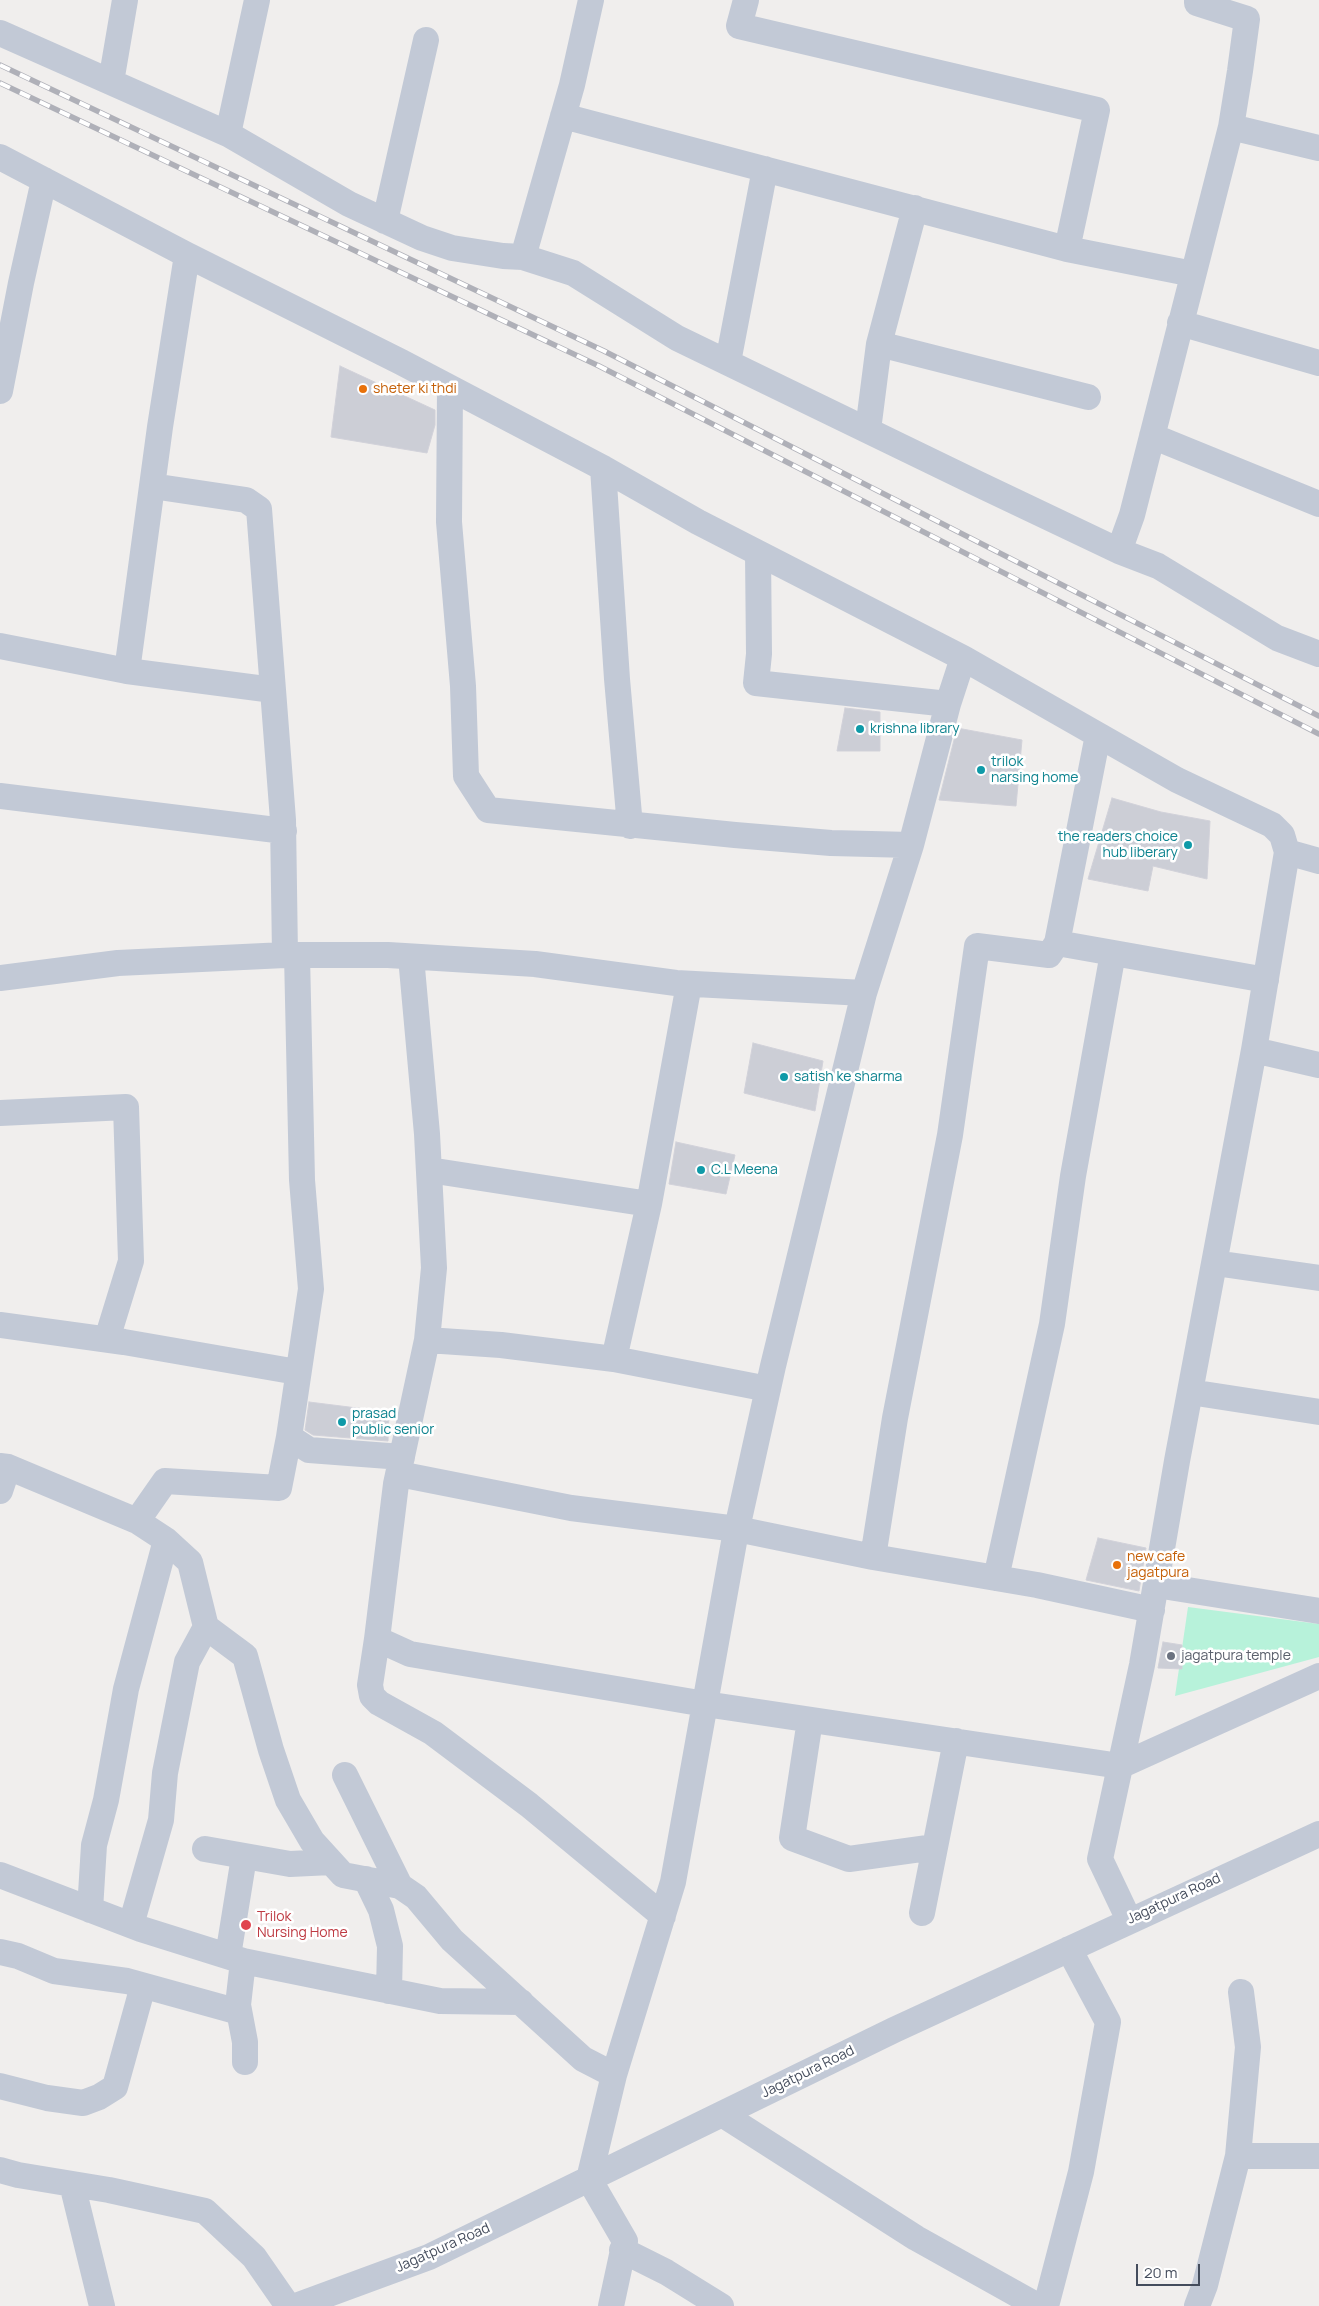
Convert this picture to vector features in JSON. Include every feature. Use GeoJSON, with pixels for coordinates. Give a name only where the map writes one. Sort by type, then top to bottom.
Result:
{"type":"FeatureCollection","features":[{"type":"Feature","properties":{"kind":"street"},"geometry":{"type":"LineString","coordinates":[[111,82],[125,0]]}},
{"type":"Feature","properties":{"kind":"street"},"geometry":{"type":"LineString","coordinates":[[228,134],[258,0]]}},
{"type":"Feature","properties":{"kind":"street"},"geometry":{"type":"LineString","coordinates":[[523,256],[563,116],[591,0]]}},
{"type":"Feature","properties":{"kind":"street"},"geometry":{"type":"LineString","coordinates":[[746,0],[739,26],[1097,110],[1067,249]]}},
{"type":"Feature","properties":{"kind":"street"},"geometry":{"type":"LineString","coordinates":[[1119,551],[1132,515],[1230,126],[1247,19],[1197,2],[1197,0]]}},
{"type":"Feature","properties":{"kind":"street"},"geometry":{"type":"LineString","coordinates":[[0,33],[228,134],[340,199],[385,221],[452,248],[503,256],[523,256],[574,273],[677,338],[1119,551],[1158,566],[1181,578],[1277,638],[1319,654]]}},
{"type":"Feature","properties":{"kind":"street"},"geometry":{"type":"LineString","coordinates":[[385,221],[426,40]]}},
{"type":"Feature","properties":{"kind":"street"},"geometry":{"type":"LineString","coordinates":[[563,116],[1067,249],[1193,274]]}},
{"type":"Feature","properties":{"kind":"street"},"geometry":{"type":"LineString","coordinates":[[1230,126],[1319,148]]}},
{"type":"Feature","properties":{"kind":"street"},"geometry":{"type":"LineString","coordinates":[[0,156],[186,255],[603,468],[758,553],[963,658],[1177,780],[1272,824],[1282,835],[1287,852],[1254,1050],[1190,1392],[1142,1665],[1100,1859],[1129,1920]]}},
{"type":"Feature","properties":{"kind":"street"},"geometry":{"type":"LineString","coordinates":[[728,362],[765,169]]}},
{"type":"Feature","properties":{"kind":"street"},"geometry":{"type":"LineString","coordinates":[[0,391],[21,282],[44,180]]}},
{"type":"Feature","properties":{"kind":"street"},"geometry":{"type":"LineString","coordinates":[[868,430],[878,344],[915,208]]}},
{"type":"Feature","properties":{"kind":"street"},"geometry":{"type":"LineString","coordinates":[[127,671],[186,255]]}},
{"type":"Feature","properties":{"kind":"street"},"geometry":{"type":"LineString","coordinates":[[1180,323],[1319,363]]}},
{"type":"Feature","properties":{"kind":"street"},"geometry":{"type":"LineString","coordinates":[[878,344],[1088,397]]}},
{"type":"Feature","properties":{"kind":"street"},"geometry":{"type":"LineString","coordinates":[[450,389],[449,522],[463,686],[466,776],[488,810],[630,826],[831,843],[911,844]]}},
{"type":"Feature","properties":{"kind":"street"},"geometry":{"type":"LineString","coordinates":[[1152,436],[1319,504]]}},
{"type":"Feature","properties":{"kind":"street"},"geometry":{"type":"LineString","coordinates":[[603,468],[630,826]]}},
{"type":"Feature","properties":{"kind":"street"},"geometry":{"type":"LineString","coordinates":[[137,1521],[165,1481],[279,1488],[289,1437],[311,1289],[302,1180],[284,831],[259,509],[246,500],[152,486]]}},
{"type":"Feature","properties":{"kind":"street"},"geometry":{"type":"LineString","coordinates":[[758,553],[759,654],[756,684],[948,704]]}},
{"type":"Feature","properties":{"kind":"street"},"geometry":{"type":"LineString","coordinates":[[0,646],[127,671],[273,690]]}},
{"type":"Feature","properties":{"kind":"street"},"geometry":{"type":"LineString","coordinates":[[611,2306],[625,2241],[589,2179],[614,2075],[673,1882],[737,1530],[768,1389],[864,994],[911,844],[948,704],[963,658]]}},
{"type":"Feature","properties":{"kind":"street"},"geometry":{"type":"LineString","coordinates":[[872,1556],[897,1408],[950,1135],[977,946],[1049,955],[1057,942],[1098,735]]}},
{"type":"Feature","properties":{"kind":"street"},"geometry":{"type":"LineString","coordinates":[[0,796],[284,831]]}},
{"type":"Feature","properties":{"kind":"street"},"geometry":{"type":"LineString","coordinates":[[1287,852],[1319,861]]}},
{"type":"Feature","properties":{"kind":"street"},"geometry":{"type":"LineString","coordinates":[[1057,942],[1266,980]]}},
{"type":"Feature","properties":{"kind":"street"},"geometry":{"type":"LineString","coordinates":[[996,1578],[1052,1324],[1073,1176],[1113,953]]}},
{"type":"Feature","properties":{"kind":"street"},"geometry":{"type":"LineString","coordinates":[[0,978],[118,962],[291,955],[411,957],[535,964],[689,984],[864,994]]}},
{"type":"Feature","properties":{"kind":"street"},"geometry":{"type":"LineString","coordinates":[[411,957],[434,1268],[427,1340],[400,1465],[370,1686],[372,1696],[379,1703],[433,1733],[529,1804],[663,1916]]}},
{"type":"Feature","properties":{"kind":"street"},"geometry":{"type":"LineString","coordinates":[[614,1359],[650,1204],[689,984]]}},
{"type":"Feature","properties":{"kind":"street"},"geometry":{"type":"LineString","coordinates":[[1254,1050],[1319,1065]]}},
{"type":"Feature","properties":{"kind":"street"},"geometry":{"type":"LineString","coordinates":[[0,1114],[126,1107],[131,1262],[108,1340]]}},
{"type":"Feature","properties":{"kind":"street"},"geometry":{"type":"LineString","coordinates":[[428,1170],[650,1204]]}},
{"type":"Feature","properties":{"kind":"street"},"geometry":{"type":"LineString","coordinates":[[1215,1262],[1319,1278]]}},
{"type":"Feature","properties":{"kind":"street"},"geometry":{"type":"LineString","coordinates":[[0,1325],[108,1340],[298,1372]]}},
{"type":"Feature","properties":{"kind":"street"},"geometry":{"type":"LineString","coordinates":[[427,1340],[501,1345],[614,1359],[768,1389]]}},
{"type":"Feature","properties":{"kind":"street"},"geometry":{"type":"LineString","coordinates":[[1190,1392],[1319,1412]]}},
{"type":"Feature","properties":{"kind":"street"},"geometry":{"type":"LineString","coordinates":[[289,1437],[309,1450],[400,1465],[571,1508],[737,1530],[996,1578],[1154,1597],[1319,1611]]}},
{"type":"Feature","properties":{"kind":"street"},"geometry":{"type":"LineString","coordinates":[[0,1491],[4,1466],[137,1521],[166,1540],[190,1562],[206,1627],[246,1656],[271,1750],[288,1800],[312,1841],[342,1875],[400,1886],[416,1897],[452,1940],[583,2059],[614,2075]]}},
{"type":"Feature","properties":{"kind":"street"},"geometry":{"type":"LineString","coordinates":[[90,1910],[94,1845],[113,1765],[126,1689],[166,1540]]}},
{"type":"Feature","properties":{"kind":"street"},"geometry":{"type":"LineString","coordinates":[[131,1925],[161,1820],[165,1773],[187,1662],[206,1627]]}},
{"type":"Feature","properties":{"kind":"street"},"geometry":{"type":"LineString","coordinates":[[377,1639],[410,1654],[705,1704],[1120,1766],[1319,1676]]}},
{"type":"Feature","properties":{"kind":"street"},"geometry":{"type":"LineString","coordinates":[[810,1720],[792,1838],[849,1859],[935,1847]]}},
{"type":"Feature","properties":{"kind":"street"},"geometry":{"type":"LineString","coordinates":[[922,1913],[956,1741]]}},
{"type":"Feature","properties":{"kind":"street"},"geometry":{"type":"LineString","coordinates":[[345,1775],[400,1886]]}},
{"type":"Feature","properties":{"kind":"street","name":"Jagatpura Road"},"geometry":{"type":"LineString","coordinates":[[296,2306],[430,2257],[722,2114],[1069,1948],[1319,1834]]}},
{"type":"Feature","properties":{"kind":"street"},"geometry":{"type":"LineString","coordinates":[[205,1850],[290,1864],[331,1862]]}},
{"type":"Feature","properties":{"kind":"street"},"geometry":{"type":"LineString","coordinates":[[244,1857],[236,1959],[238,2006],[245,2042],[246,2062]]}},
{"type":"Feature","properties":{"kind":"street"},"geometry":{"type":"LineString","coordinates":[[0,1875],[131,1925],[236,1959],[440,2001],[521,2002]]}},
{"type":"Feature","properties":{"kind":"street"},"geometry":{"type":"LineString","coordinates":[[366,1879],[381,1910],[390,1946],[389,1991]]}},
{"type":"Feature","properties":{"kind":"street"},"geometry":{"type":"LineString","coordinates":[[1046,2306],[1081,2172],[1108,2022],[1069,1948]]}},
{"type":"Feature","properties":{"kind":"street"},"geometry":{"type":"LineString","coordinates":[[0,1952],[18,1956],[54,1971],[127,1981],[239,2012]]}},
{"type":"Feature","properties":{"kind":"street"},"geometry":{"type":"LineString","coordinates":[[0,2086],[47,2098],[82,2103],[99,2097],[115,2087],[143,1986]]}},
{"type":"Feature","properties":{"kind":"street"},"geometry":{"type":"LineString","coordinates":[[1197,2306],[1205,2285],[1238,2156],[1248,2047],[1241,1992]]}},
{"type":"Feature","properties":{"kind":"street"},"geometry":{"type":"LineString","coordinates":[[722,2114],[916,2238],[1038,2306]]}},
{"type":"Feature","properties":{"kind":"street"},"geometry":{"type":"LineString","coordinates":[[1238,2156],[1319,2156]]}},
{"type":"Feature","properties":{"kind":"street"},"geometry":{"type":"LineString","coordinates":[[0,2170],[18,2176],[72,2184],[206,2211],[254,2257],[288,2306]]}},
{"type":"Feature","properties":{"kind":"street"},"geometry":{"type":"LineString","coordinates":[[72,2184],[102,2306]]}},
{"type":"Feature","properties":{"kind":"street"},"geometry":{"type":"LineString","coordinates":[[622,2250],[666,2272],[721,2306]]}},
{"type":"Feature","properties":{"kind":"green space"},"geometry":{"type":"Polygon","coordinates":[[[1188,1607],[1319,1624],[1319,1657],[1175,1696],[1188,1607]]]}},
{"type":"Feature","properties":{"kind":"building","name":"sheter ki thdi"},"geometry":{"type":"Polygon","coordinates":[[[340,366],[435,410],[435,425],[427,453],[331,437],[340,366]]]}},
{"type":"Feature","properties":{"kind":"building","name":"krishna library"},"geometry":{"type":"Polygon","coordinates":[[[845,708],[880,712],[880,751],[837,751],[845,708]]]}},
{"type":"Feature","properties":{"kind":"building","name":"trilok narsing home"},"geometry":{"type":"Polygon","coordinates":[[[957,728],[1022,740],[1016,806],[939,800],[957,728]]]}},
{"type":"Feature","properties":{"kind":"building"},"geometry":{"type":"Polygon","coordinates":[[[1112,798],[1161,812],[1210,821],[1207,879],[1153,866],[1148,891],[1088,879],[1112,798]]]}},
{"type":"Feature","properties":{"kind":"building","name":"satish ke sharma"},"geometry":{"type":"Polygon","coordinates":[[[753,1043],[823,1061],[815,1111],[744,1093],[753,1043]]]}},
{"type":"Feature","properties":{"kind":"building","name":"C.L Meena"},"geometry":{"type":"Polygon","coordinates":[[[676,1142],[735,1155],[726,1194],[669,1184],[676,1142]]]}},
{"type":"Feature","properties":{"kind":"building","name":"prasad public senior"},"geometry":{"type":"Polygon","coordinates":[[[309,1402],[389,1412],[388,1441],[313,1435],[305,1430],[309,1402]]]}},
{"type":"Feature","properties":{"kind":"building","name":"new cafe jagatpura"},"geometry":{"type":"Polygon","coordinates":[[[1098,1538],[1146,1548],[1139,1591],[1086,1580],[1098,1538]]]}},
{"type":"Feature","properties":{"kind":"building","name":"jagatpura temple"},"geometry":{"type":"Polygon","coordinates":[[[1163,1642],[1182,1645],[1182,1669],[1158,1668],[1163,1642]]]}},
{"type":"Feature","properties":{"kind":"railway"},"geometry":{"type":"LineString","coordinates":[[0,65],[604,351],[1319,716]]}},
{"type":"Feature","properties":{"kind":"railway"},"geometry":{"type":"LineString","coordinates":[[0,83],[599,366],[1319,734]]}},
{"type":"Feature","properties":{"kind":"place","name":"sheter ki thdi"},"geometry":{"type":"Point","coordinates":[363,389]}},
{"type":"Feature","properties":{"kind":"place","name":"krishna library"},"geometry":{"type":"Point","coordinates":[860,729]}},
{"type":"Feature","properties":{"kind":"place","name":"trilok narsing home"},"geometry":{"type":"Point","coordinates":[981,770]}},
{"type":"Feature","properties":{"kind":"place","name":"the readers choice hub liberary"},"geometry":{"type":"Point","coordinates":[1188,845]}},
{"type":"Feature","properties":{"kind":"place","name":"satish ke sharma"},"geometry":{"type":"Point","coordinates":[784,1077]}},
{"type":"Feature","properties":{"kind":"place","name":"C.L Meena"},"geometry":{"type":"Point","coordinates":[701,1170]}},
{"type":"Feature","properties":{"kind":"place","name":"prasad public senior"},"geometry":{"type":"Point","coordinates":[342,1422]}},
{"type":"Feature","properties":{"kind":"place","name":"new cafe jagatpura"},"geometry":{"type":"Point","coordinates":[1117,1565]}},
{"type":"Feature","properties":{"kind":"place","name":"jagatpura temple"},"geometry":{"type":"Point","coordinates":[1171,1656]}},
{"type":"Feature","properties":{"kind":"place","name":"Trilok Nursing Home"},"geometry":{"type":"Point","coordinates":[246,1925]}}]}
